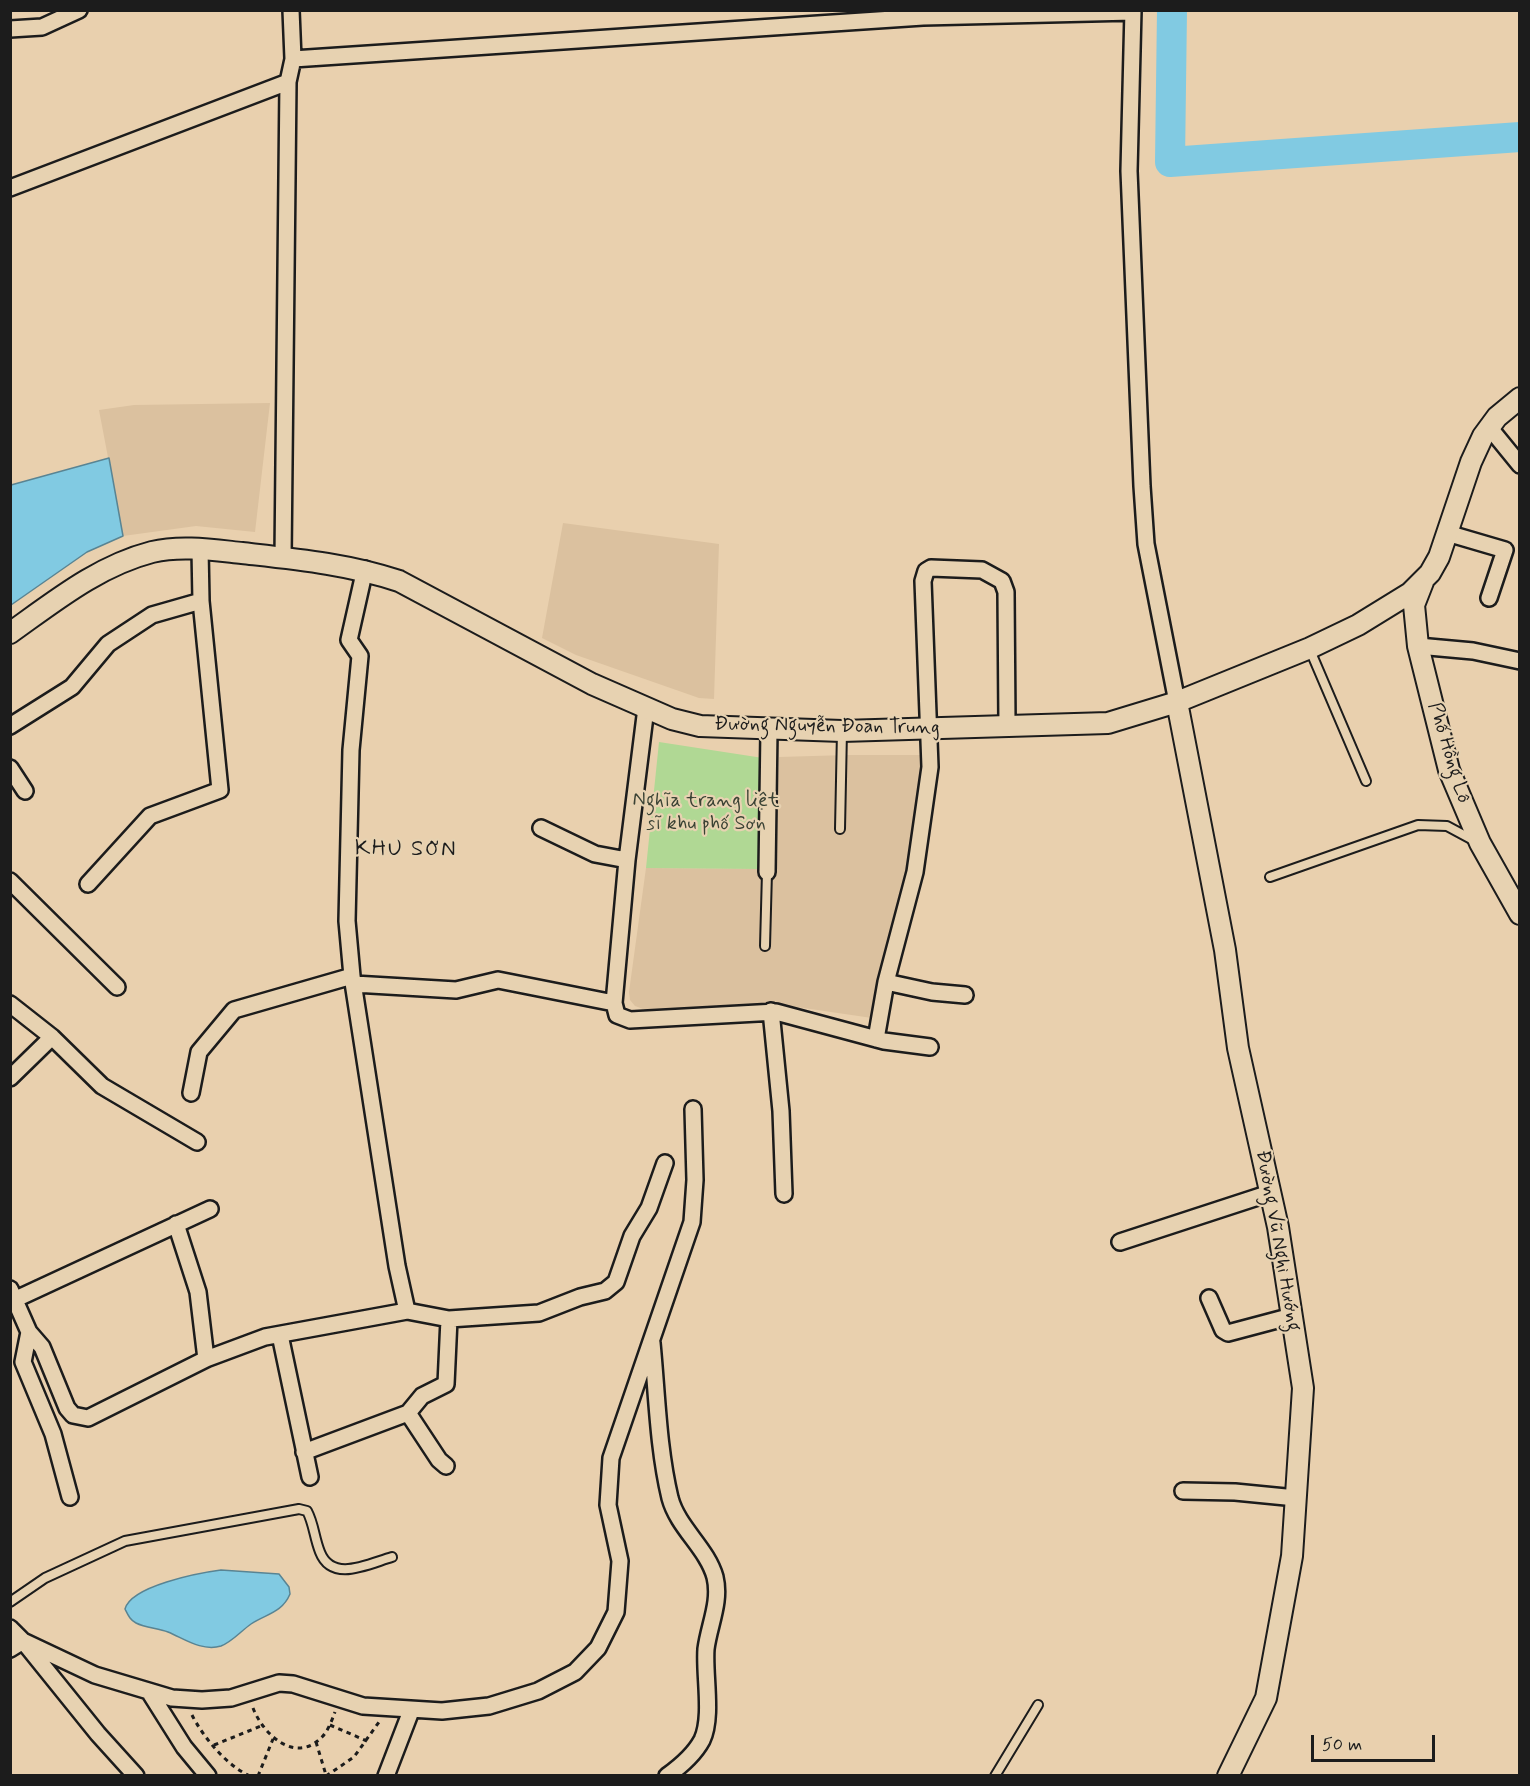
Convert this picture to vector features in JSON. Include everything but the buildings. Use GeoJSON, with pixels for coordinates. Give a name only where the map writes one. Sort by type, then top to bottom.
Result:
{"type":"FeatureCollection","features":[{"type":"Feature","properties":{"kind":"street"},"geometry":{"type":"LineString","coordinates":[[42,27],[43,10]]}},
{"type":"Feature","properties":{"kind":"street"},"geometry":{"type":"LineString","coordinates":[[10,29],[42,27],[79,10]]}},
{"type":"Feature","properties":{"kind":"street"},"geometry":{"type":"LineString","coordinates":[[283,557],[288,82],[293,59],[291,10]]}},
{"type":"Feature","properties":{"kind":"street"},"geometry":{"type":"LineString","coordinates":[[293,59],[923,17],[1133,11],[1130,171],[1142,486],[1146,544],[1177,702]]}},
{"type":"Feature","properties":{"kind":"street"},"geometry":{"type":"LineString","coordinates":[[10,188],[288,82]]}},
{"type":"Feature","properties":{"kind":"street","name":"Đường Nguyễn Đoan Trung"},"geometry":{"type":"LineString","coordinates":[[10,633],[78,584],[99,573],[153,552],[200,549],[283,557],[365,569],[422,591],[554,666],[672,719],[700,726],[842,731],[1007,724],[1108,723],[1177,702],[1310,648],[1383,610],[1423,582],[1439,557],[1471,462],[1489,427],[1520,398]]}},
{"type":"Feature","properties":{"kind":"street"},"geometry":{"type":"LineString","coordinates":[[1489,427],[1520,465]]}},
{"type":"Feature","properties":{"kind":"street"},"geometry":{"type":"LineString","coordinates":[[1447,533],[1505,550],[1489,598]]}},
{"type":"Feature","properties":{"kind":"street"},"geometry":{"type":"LineString","coordinates":[[88,884],[150,816],[220,790],[201,601],[200,549]]}},
{"type":"Feature","properties":{"kind":"street"},"geometry":{"type":"LineString","coordinates":[[876,1039],[886,982],[915,872],[930,767],[923,581],[926,571],[931,568],[987,571],[1002,581],[1006,592],[1007,724]]}},
{"type":"Feature","properties":{"kind":"street"},"geometry":{"type":"LineString","coordinates":[[365,569],[349,640],[360,657],[350,773],[347,921],[353,980],[397,1266],[407,1311]]}},
{"type":"Feature","properties":{"kind":"street","name":"Phố Hồng Lô"},"geometry":{"type":"LineString","coordinates":[[1423,582],[1414,605],[1418,646],[1449,770],[1480,843],[1520,914]]}},
{"type":"Feature","properties":{"kind":"street"},"geometry":{"type":"LineString","coordinates":[[10,726],[72,687],[108,644],[152,615],[201,601]]}},
{"type":"Feature","properties":{"kind":"street"},"geometry":{"type":"LineString","coordinates":[[1418,646],[1473,651],[1520,661]]}},
{"type":"Feature","properties":{"kind":"street","name":"Đường Vũ Nghi Hướng"},"geometry":{"type":"LineString","coordinates":[[1177,702],[1225,950],[1238,1048],[1270,1193],[1303,1388],[1292,1556],[1266,1698],[1228,1776]]}},
{"type":"Feature","properties":{"kind":"street"},"geometry":{"type":"LineString","coordinates":[[646,708],[627,860],[614,1003],[617,1015],[630,1020],[771,1011],[876,1039],[930,1047]]}},
{"type":"Feature","properties":{"kind":"street"},"geometry":{"type":"LineString","coordinates":[[767,872],[769,730]]}},
{"type":"Feature","properties":{"kind":"street"},"geometry":{"type":"LineString","coordinates":[[10,768],[25,791]]}},
{"type":"Feature","properties":{"kind":"street"},"geometry":{"type":"LineString","coordinates":[[541,828],[595,854],[627,860]]}},
{"type":"Feature","properties":{"kind":"street"},"geometry":{"type":"LineString","coordinates":[[10,881],[117,987]]}},
{"type":"Feature","properties":{"kind":"street"},"geometry":{"type":"LineString","coordinates":[[191,1093],[199,1052],[234,1010],[353,980],[456,990],[498,980],[533,984],[614,1003]]}},
{"type":"Feature","properties":{"kind":"street"},"geometry":{"type":"LineString","coordinates":[[886,982],[932,992],[965,995]]}},
{"type":"Feature","properties":{"kind":"street"},"geometry":{"type":"LineString","coordinates":[[10,1004],[52,1037],[102,1086],[197,1142]]}},
{"type":"Feature","properties":{"kind":"street"},"geometry":{"type":"LineString","coordinates":[[771,1011],[781,1111],[784,1194]]}},
{"type":"Feature","properties":{"kind":"street"},"geometry":{"type":"LineString","coordinates":[[10,1078],[52,1037]]}},
{"type":"Feature","properties":{"kind":"street"},"geometry":{"type":"LineString","coordinates":[[17,1645],[150,1693],[184,1699],[216,1700],[248,1694],[279,1683],[293,1684],[340,1699],[384,1709],[411,1711],[473,1709],[538,1691],[575,1672],[598,1648],[616,1612],[621,1561],[608,1505],[611,1458],[692,1222],[696,1180],[693,1109]]}},
{"type":"Feature","properties":{"kind":"street"},"geometry":{"type":"LineString","coordinates":[[210,1209],[13,1294],[29,1332],[42,1347],[66,1408],[73,1415],[88,1418],[206,1359],[280,1335],[407,1311],[449,1319],[539,1313],[580,1297],[605,1291],[616,1282],[632,1236],[650,1208],[666,1163]]}},
{"type":"Feature","properties":{"kind":"street"},"geometry":{"type":"LineString","coordinates":[[1120,1242],[1270,1193]]}},
{"type":"Feature","properties":{"kind":"street"},"geometry":{"type":"LineString","coordinates":[[176,1224],[198,1292],[206,1359]]}},
{"type":"Feature","properties":{"kind":"street"},"geometry":{"type":"LineString","coordinates":[[1209,1298],[1223,1330],[1228,1332],[1292,1316]]}},
{"type":"Feature","properties":{"kind":"street"},"geometry":{"type":"LineString","coordinates":[[304,1452],[408,1413],[422,1396],[446,1384],[449,1319]]}},
{"type":"Feature","properties":{"kind":"street"},"geometry":{"type":"LineString","coordinates":[[29,1332],[23,1362],[53,1434],[70,1497]]}},
{"type":"Feature","properties":{"kind":"street"},"geometry":{"type":"LineString","coordinates":[[280,1335],[310,1477]]}},
{"type":"Feature","properties":{"kind":"street"},"geometry":{"type":"LineString","coordinates":[[651,1340],[662,1451],[671,1500],[681,1523],[707,1560],[715,1577],[717,1599],[706,1650],[706,1723],[703,1738],[692,1755],[667,1776]]}},
{"type":"Feature","properties":{"kind":"street"},"geometry":{"type":"LineString","coordinates":[[408,1413],[446,1467]]}},
{"type":"Feature","properties":{"kind":"street"},"geometry":{"type":"LineString","coordinates":[[1183,1491],[1235,1492],[1296,1498]]}},
{"type":"Feature","properties":{"kind":"street"},"geometry":{"type":"LineString","coordinates":[[10,1628],[17,1645],[136,1776]]}},
{"type":"Feature","properties":{"kind":"street"},"geometry":{"type":"LineString","coordinates":[[150,1693],[184,1747],[208,1776]]}},
{"type":"Feature","properties":{"kind":"street"},"geometry":{"type":"LineString","coordinates":[[386,1776],[411,1711]]}},
{"type":"Feature","properties":{"kind":"lane"},"geometry":{"type":"LineString","coordinates":[[1310,648],[1366,781]]}},
{"type":"Feature","properties":{"kind":"lane"},"geometry":{"type":"LineString","coordinates":[[840,829],[842,731]]}},
{"type":"Feature","properties":{"kind":"lane"},"geometry":{"type":"LineString","coordinates":[[1270,877],[1418,825],[1447,826],[1480,843]]}},
{"type":"Feature","properties":{"kind":"lane"},"geometry":{"type":"LineString","coordinates":[[765,946],[767,872]]}},
{"type":"Feature","properties":{"kind":"lane"},"geometry":{"type":"LineString","coordinates":[[10,1602],[45,1578],[125,1541],[300,1509],[307,1510],[315,1526],[320,1552],[329,1566],[342,1571],[392,1557]]}},
{"type":"Feature","properties":{"kind":"lane"},"geometry":{"type":"LineString","coordinates":[[995,1776],[1038,1705]]}},
{"type":"Feature","properties":{"kind":"path"},"geometry":{"type":"LineString","coordinates":[[248,1694],[261,1726],[273,1739],[283,1744],[296,1746],[316,1742],[324,1736],[340,1699]]}},
{"type":"Feature","properties":{"kind":"path"},"geometry":{"type":"LineString","coordinates":[[184,1699],[198,1726],[214,1745],[243,1773],[250,1776]]}},
{"type":"Feature","properties":{"kind":"path"},"geometry":{"type":"LineString","coordinates":[[316,1742],[326,1775],[344,1766],[367,1741],[384,1709]]}},
{"type":"Feature","properties":{"kind":"path"},"geometry":{"type":"LineString","coordinates":[[330,1725],[367,1741]]}},
{"type":"Feature","properties":{"kind":"path"},"geometry":{"type":"LineString","coordinates":[[214,1745],[261,1726]]}},
{"type":"Feature","properties":{"kind":"path"},"geometry":{"type":"LineString","coordinates":[[258,1776],[273,1739]]}},
{"type":"Feature","properties":{"kind":"shaded area"},"geometry":{"type":"Polygon","coordinates":[[[270,403],[255,532],[196,526],[123,536],[99,410],[134,405],[270,403]]]}},
{"type":"Feature","properties":{"kind":"shaded area"},"geometry":{"type":"Polygon","coordinates":[[[563,523],[719,544],[714,699],[699,698],[576,655],[542,638],[563,523]]]}},
{"type":"Feature","properties":{"kind":"shaded area"},"geometry":{"type":"Polygon","coordinates":[[[926,755],[910,870],[901,886],[872,1018],[790,1006],[756,1005],[679,1010],[643,1009],[635,1006],[630,1000],[629,992],[646,868],[774,869],[779,757],[926,755]]]}},
{"type":"Feature","properties":{"kind":"green space","name":"Nghĩa trang liệt sĩ khu phố Sơn"},"geometry":{"type":"Polygon","coordinates":[[[659,742],[763,758],[759,869],[646,868],[659,742]]]}},
{"type":"Feature","properties":{"kind":"water"},"geometry":{"type":"Polygon","coordinates":[[[109,458],[123,536],[87,552],[11,605],[11,485],[109,458]]]}},
{"type":"Feature","properties":{"kind":"water"},"geometry":{"type":"Polygon","coordinates":[[[221,1570],[279,1574],[289,1587],[290,1594],[278,1609],[251,1624],[225,1644],[214,1647],[200,1646],[168,1632],[140,1625],[131,1619],[125,1609],[130,1601],[152,1587],[197,1574],[221,1570]]]}},
{"type":"Feature","properties":{"kind":"waterway"},"geometry":{"type":"LineString","coordinates":[[1172,10],[1170,162],[1520,137]]}},
{"type":"Feature","properties":{"kind":"district","name":"KHU SƠN"},"geometry":{"type":"Point","coordinates":[406,850]}}]}
